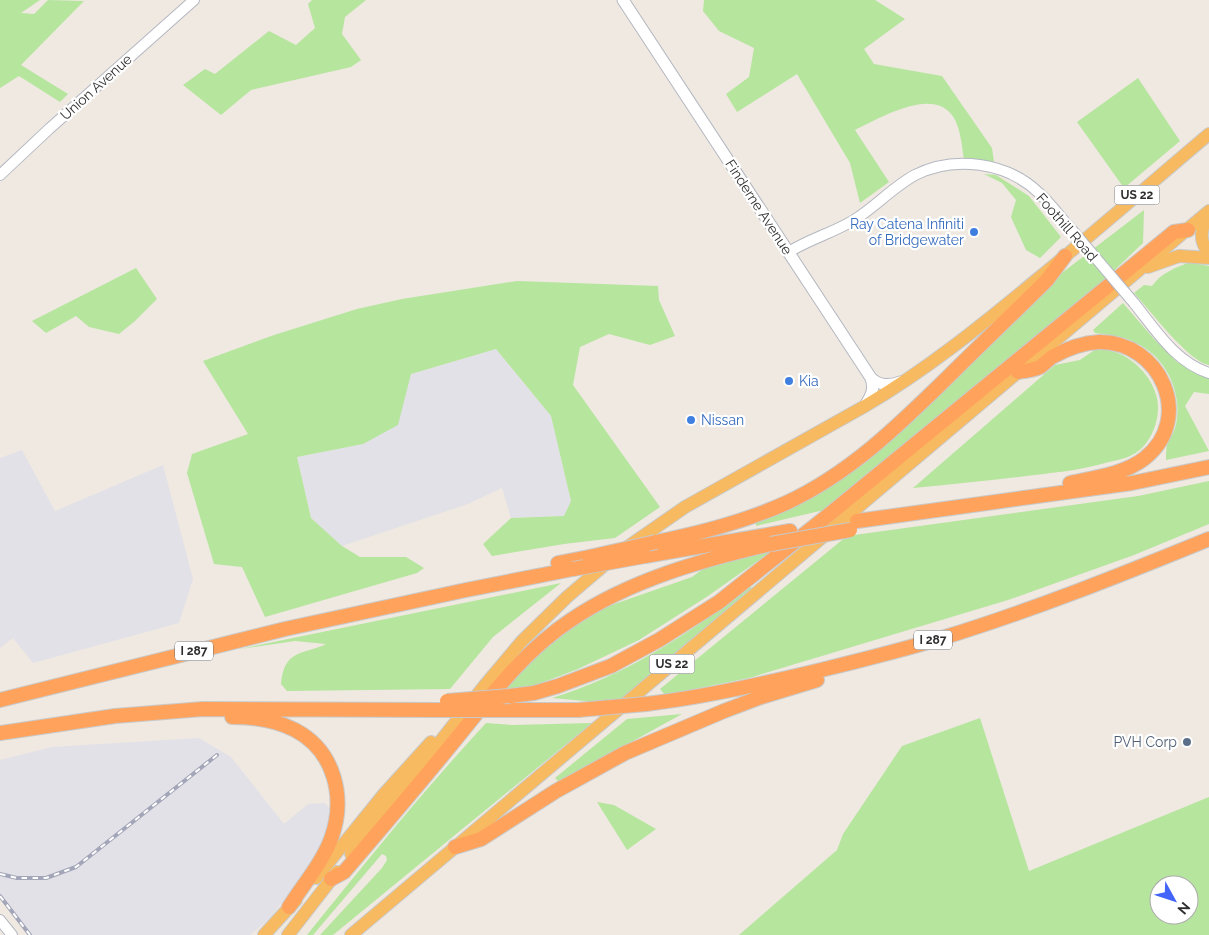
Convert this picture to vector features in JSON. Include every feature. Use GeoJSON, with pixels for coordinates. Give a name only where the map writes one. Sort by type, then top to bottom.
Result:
{"type":"FeatureCollection","features":[{"type":"Feature","properties":{"kind":"highway","name":"US 22"},"geometry":{"type":"LineString","coordinates":[[288,935],[485,685],[522,641],[567,597],[613,558],[685,507],[865,406],[910,378],[982,325],[1209,134]]}},
{"type":"Feature","properties":{"kind":"highway","name":"US 22"},"geometry":{"type":"LineString","coordinates":[[351,935],[1209,213]]}},
{"type":"Feature","properties":{"kind":"highway"},"geometry":{"type":"LineString","coordinates":[[1209,213],[1202,226],[1201,238],[1209,252]]}},
{"type":"Feature","properties":{"kind":"highway"},"geometry":{"type":"LineString","coordinates":[[443,705],[534,693],[558,686],[611,666],[660,640],[719,602],[1174,232],[1188,230]]}},
{"type":"Feature","properties":{"kind":"highway"},"geometry":{"type":"LineString","coordinates":[[529,578],[542,567],[724,527],[788,502],[845,469],[893,430],[922,402],[1047,280],[1065,256]]}},
{"type":"Feature","properties":{"kind":"highway"},"geometry":{"type":"LineString","coordinates":[[1140,270],[1180,256],[1209,258]]}},
{"type":"Feature","properties":{"kind":"highway"},"geometry":{"type":"LineString","coordinates":[[1018,372],[1039,368],[1052,358],[1076,346],[1091,343],[1108,343],[1131,349],[1144,358],[1154,368],[1167,393],[1166,427],[1160,441],[1149,454],[1122,470],[1061,485],[1050,494]]}},
{"type":"Feature","properties":{"kind":"highway","name":"I 287"},"geometry":{"type":"LineString","coordinates":[[0,700],[285,629],[573,569],[790,531],[854,525],[900,515],[1132,483],[1209,467]]}},
{"type":"Feature","properties":{"kind":"highway"},"geometry":{"type":"LineString","coordinates":[[331,879],[344,872],[512,670],[551,634],[576,616],[603,600],[658,577],[711,559],[854,525]]}},
{"type":"Feature","properties":{"kind":"highway","name":"I 287"},"geometry":{"type":"LineString","coordinates":[[0,733],[115,716],[203,709],[409,709],[443,705],[501,710],[578,710],[684,699],[734,690],[893,652],[944,637],[1054,600],[1209,539]]}},
{"type":"Feature","properties":{"kind":"highway"},"geometry":{"type":"LineString","coordinates":[[455,847],[481,839],[518,814],[591,771],[658,738],[761,697],[854,668],[893,652]]}},
{"type":"Feature","properties":{"kind":"highway"},"geometry":{"type":"LineString","coordinates":[[203,709],[220,717],[266,720],[295,729],[315,744],[328,759],[334,775],[338,805],[331,839],[289,907]]}},
{"type":"Feature","properties":{"kind":"highway"},"geometry":{"type":"LineString","coordinates":[[264,935],[306,890],[384,794],[447,724],[457,721]]}},
{"type":"Feature","properties":{"kind":"main road","name":"Finderne Avenue"},"geometry":{"type":"LineString","coordinates":[[623,0],[871,378]]}},
{"type":"Feature","properties":{"kind":"main road"},"geometry":{"type":"LineString","coordinates":[[871,378],[878,383],[888,385],[910,378]]}},
{"type":"Feature","properties":{"kind":"main road"},"geometry":{"type":"LineString","coordinates":[[865,406],[874,388],[871,378]]}},
{"type":"Feature","properties":{"kind":"street","name":"Union Avenue"},"geometry":{"type":"LineString","coordinates":[[0,175],[194,0]]}},
{"type":"Feature","properties":{"kind":"street","name":"Foothill Road"},"geometry":{"type":"LineString","coordinates":[[788,252],[801,244],[848,224],[915,175],[938,166],[967,163],[986,166],[1014,176],[1039,193],[1171,348],[1181,358],[1209,373]]}},
{"type":"Feature","properties":{"kind":"street"},"geometry":{"type":"LineString","coordinates":[[0,920],[12,935]]}},
{"type":"Feature","properties":{"kind":"shaded area"},"geometry":{"type":"Polygon","coordinates":[[[496,349],[551,416],[571,501],[564,516],[511,518],[502,488],[468,504],[342,546],[311,518],[297,457],[363,444],[411,374],[496,349]]]}},
{"type":"Feature","properties":{"kind":"shaded area"},"geometry":{"type":"Polygon","coordinates":[[[22,450],[55,511],[163,465],[193,579],[179,623],[33,663],[13,638],[0,648],[0,458],[22,450]]]}},
{"type":"Feature","properties":{"kind":"shaded area"},"geometry":{"type":"Polygon","coordinates":[[[199,738],[231,757],[284,824],[308,804],[325,803],[333,813],[322,843],[297,884],[269,919],[250,935],[31,935],[0,895],[0,760],[52,747],[199,738]]]}},
{"type":"Feature","properties":{"kind":"green space"},"geometry":{"type":"Polygon","coordinates":[[[0,0],[40,0],[21,13],[34,14],[48,0],[84,1],[21,65],[68,94],[60,102],[19,76],[0,88],[0,0]]]}},
{"type":"Feature","properties":{"kind":"green space"},"geometry":{"type":"Polygon","coordinates":[[[312,0],[366,0],[345,17],[342,34],[361,60],[351,67],[251,90],[221,115],[183,85],[205,69],[215,74],[269,31],[296,45],[315,28],[308,4],[312,0]]]}},
{"type":"Feature","properties":{"kind":"green space"},"geometry":{"type":"Polygon","coordinates":[[[704,0],[875,0],[905,19],[864,49],[874,64],[942,76],[992,148],[994,162],[964,160],[958,128],[954,118],[945,109],[934,104],[907,107],[878,118],[855,130],[889,182],[860,203],[850,163],[797,74],[737,112],[726,94],[749,77],[754,48],[719,31],[703,11],[704,0]]]}},
{"type":"Feature","properties":{"kind":"green space"},"geometry":{"type":"Polygon","coordinates":[[[1138,78],[1180,141],[1124,188],[1077,122],[1138,78]]]}},
{"type":"Feature","properties":{"kind":"green space"},"geometry":{"type":"Polygon","coordinates":[[[984,174],[996,175],[1029,196],[1061,237],[1040,258],[1026,250],[1011,217],[1016,200],[1002,183],[984,174]]]}},
{"type":"Feature","properties":{"kind":"green space"},"geometry":{"type":"Polygon","coordinates":[[[1144,210],[1143,243],[1103,281],[824,510],[756,526],[756,521],[833,485],[869,460],[870,457],[937,398],[1054,279],[1144,210]]]}},
{"type":"Feature","properties":{"kind":"green space"},"geometry":{"type":"Polygon","coordinates":[[[1190,262],[1209,266],[1209,365],[1201,362],[1180,345],[1134,293],[1144,285],[1152,286],[1164,274],[1190,262]]]}},
{"type":"Feature","properties":{"kind":"green space"},"geometry":{"type":"Polygon","coordinates":[[[136,268],[157,299],[119,334],[89,327],[76,316],[46,333],[32,321],[136,268]]]}},
{"type":"Feature","properties":{"kind":"green space"},"geometry":{"type":"Polygon","coordinates":[[[517,281],[658,286],[659,300],[675,336],[650,345],[609,334],[580,347],[573,385],[660,507],[615,538],[492,556],[483,544],[511,518],[564,516],[571,501],[551,416],[496,349],[411,374],[398,425],[363,444],[297,457],[311,518],[342,546],[360,557],[406,557],[424,568],[417,573],[265,617],[242,567],[214,564],[187,473],[192,454],[248,434],[203,361],[274,335],[357,309],[402,299],[517,281]]]}},
{"type":"Feature","properties":{"kind":"green space"},"geometry":{"type":"Polygon","coordinates":[[[1123,303],[1177,362],[1209,377],[1209,394],[1194,392],[1185,406],[1209,451],[1166,460],[1167,445],[1174,432],[1177,412],[1177,400],[1170,376],[1155,357],[1136,343],[1116,336],[1095,333],[1093,330],[1123,303]]]}},
{"type":"Feature","properties":{"kind":"green space"},"geometry":{"type":"Polygon","coordinates":[[[1096,349],[1107,350],[1126,357],[1140,368],[1151,382],[1157,398],[1157,420],[1151,435],[1137,452],[1131,456],[1075,470],[913,488],[1055,365],[1080,360],[1096,349]]]}},
{"type":"Feature","properties":{"kind":"green space"},"geometry":{"type":"Polygon","coordinates":[[[1209,481],[1209,524],[1134,555],[1008,600],[749,678],[665,695],[660,689],[847,536],[1138,496],[1209,481]]]}},
{"type":"Feature","properties":{"kind":"green space"},"geometry":{"type":"Polygon","coordinates":[[[776,548],[708,596],[639,640],[578,669],[523,690],[501,689],[555,638],[603,608],[692,577],[707,566],[776,548]]]}},
{"type":"Feature","properties":{"kind":"green space"},"geometry":{"type":"Polygon","coordinates":[[[792,558],[624,700],[596,702],[552,698],[606,678],[656,652],[750,587],[752,588],[792,558]]]}},
{"type":"Feature","properties":{"kind":"green space"},"geometry":{"type":"Polygon","coordinates":[[[561,583],[493,637],[450,689],[287,691],[281,684],[283,673],[290,659],[302,652],[326,644],[295,641],[240,649],[561,583]]]}},
{"type":"Feature","properties":{"kind":"green space"},"geometry":{"type":"Polygon","coordinates":[[[682,714],[559,782],[555,778],[627,719],[682,714]]]}},
{"type":"Feature","properties":{"kind":"green space"},"geometry":{"type":"Polygon","coordinates":[[[980,718],[1029,871],[1209,797],[1209,935],[739,935],[837,850],[843,834],[902,746],[980,718]]]}},
{"type":"Feature","properties":{"kind":"green space"},"geometry":{"type":"Polygon","coordinates":[[[486,723],[513,725],[592,723],[333,935],[320,935],[382,868],[387,860],[386,856],[382,854],[313,935],[307,935],[417,801],[486,723]]]}},
{"type":"Feature","properties":{"kind":"green space"},"geometry":{"type":"Polygon","coordinates":[[[597,802],[614,805],[656,829],[627,850],[597,802]]]}},
{"type":"Feature","properties":{"kind":"railway"},"geometry":{"type":"LineString","coordinates":[[0,874],[17,878],[46,878],[76,867],[217,755]]}},
{"type":"Feature","properties":{"kind":"railway"},"geometry":{"type":"LineString","coordinates":[[0,896],[30,935]]}},
{"type":"Feature","properties":{"kind":"place","name":"Ray Catena Infiniti of Bridgewater"},"geometry":{"type":"Point","coordinates":[974,232]}},
{"type":"Feature","properties":{"kind":"place","name":"Kia"},"geometry":{"type":"Point","coordinates":[789,381]}},
{"type":"Feature","properties":{"kind":"place","name":"Nissan"},"geometry":{"type":"Point","coordinates":[691,420]}},
{"type":"Feature","properties":{"kind":"place","name":"PVH Corp"},"geometry":{"type":"Point","coordinates":[1187,742]}}]}
